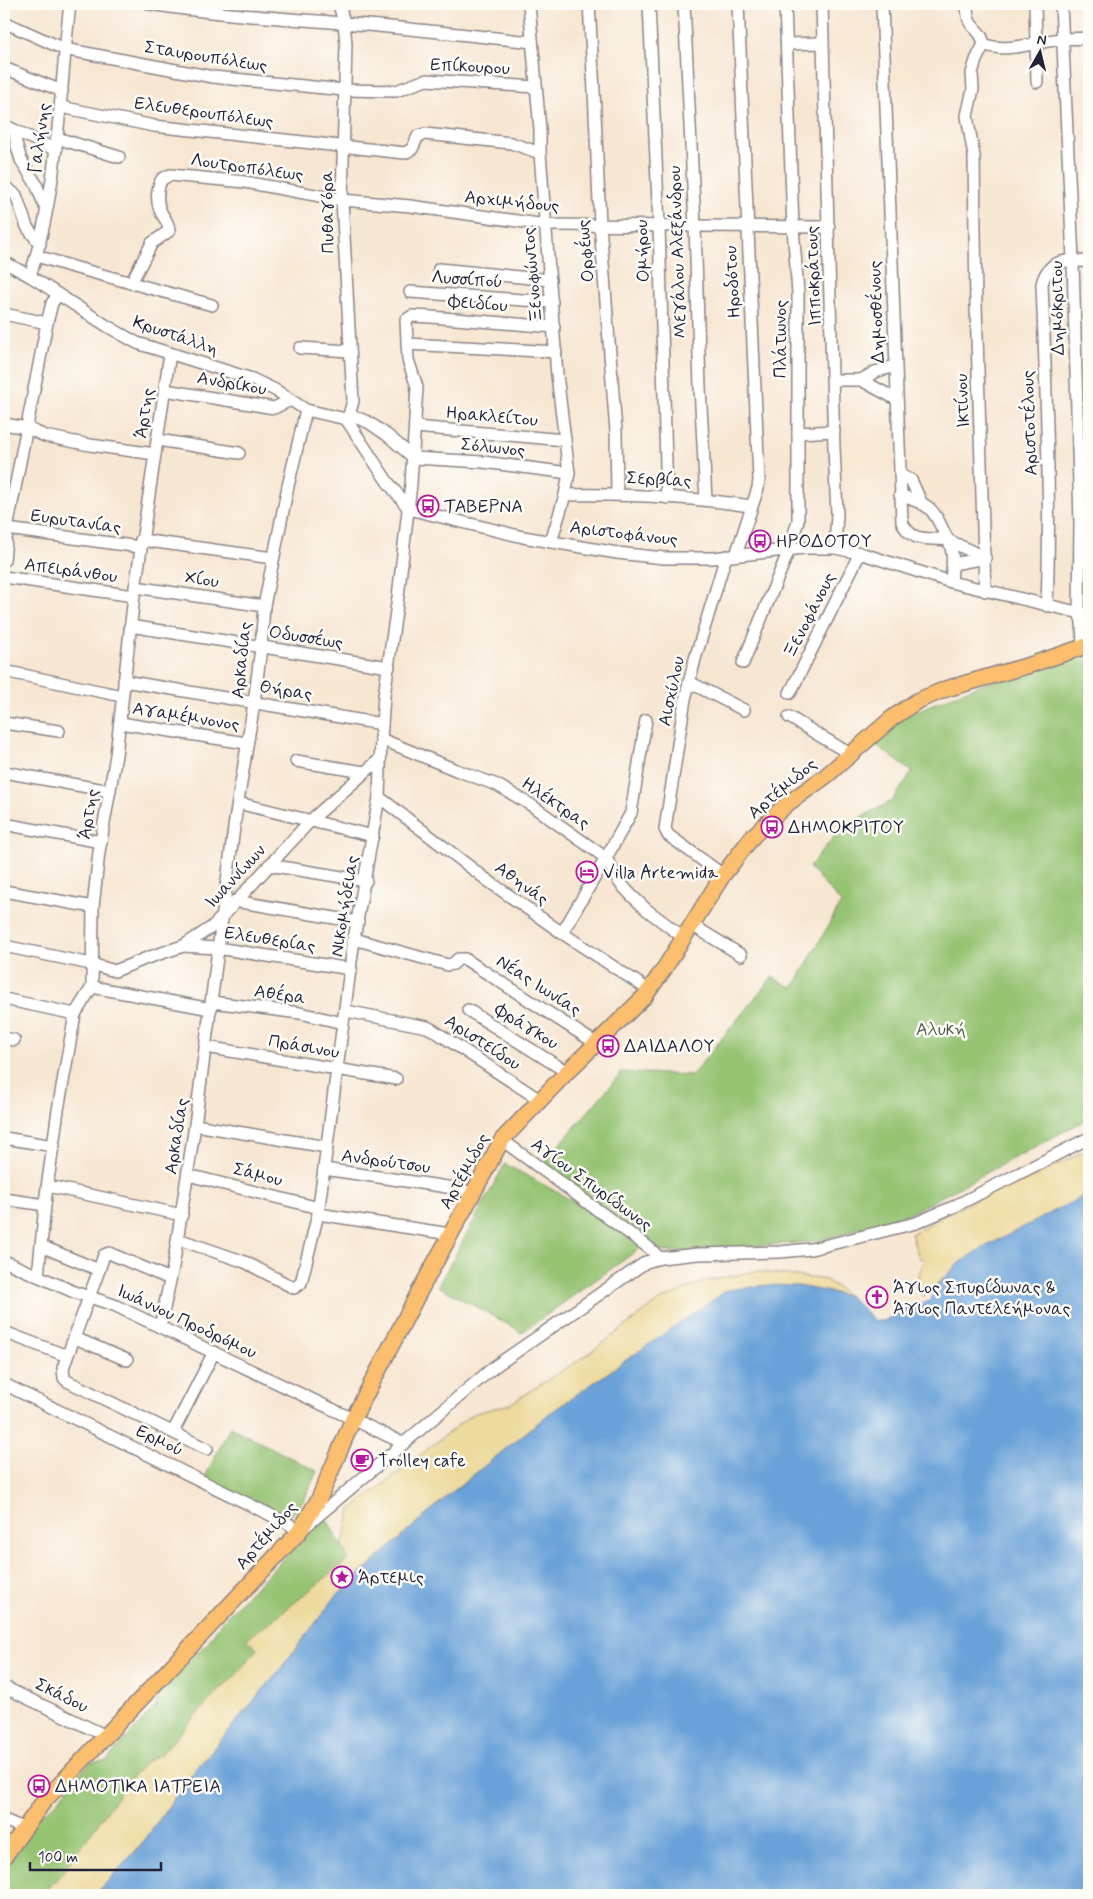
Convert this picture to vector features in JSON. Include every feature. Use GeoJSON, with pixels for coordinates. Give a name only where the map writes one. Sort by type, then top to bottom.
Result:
{"type":"FeatureCollection","features":[{"type":"Feature","properties":{"kind":"main road","name":"Αρτέμιδος"},"geometry":{"type":"LineString","coordinates":[[4,1857],[44,1801],[104,1735],[299,1532],[319,1499],[353,1418],[502,1140],[649,990],[722,875],[743,848],[776,813],[826,776],[890,719],[922,698],[958,685],[1030,665],[1086,646]]}},
{"type":"Feature","properties":{"kind":"street","name":"Γαλήνης"},"geometry":{"type":"LineString","coordinates":[[30,276],[38,250],[58,138],[64,49],[70,4]]}},
{"type":"Feature","properties":{"kind":"street"},"geometry":{"type":"LineString","coordinates":[[150,4],[258,17],[344,23],[532,42]]}},
{"type":"Feature","properties":{"kind":"street","name":"Πυθαγόρα"},"geometry":{"type":"LineString","coordinates":[[339,4],[344,23],[346,44],[342,200],[353,401],[347,417]]}},
{"type":"Feature","properties":{"kind":"street","name":"Ξενοφώντος"},"geometry":{"type":"LineString","coordinates":[[529,4],[556,352],[569,473],[552,542]]}},
{"type":"Feature","properties":{"kind":"street","name":"Ορφέως"},"geometry":{"type":"LineString","coordinates":[[589,4],[600,224],[616,432],[617,494]]}},
{"type":"Feature","properties":{"kind":"street","name":"Ομήρου"},"geometry":{"type":"LineString","coordinates":[[649,4],[659,226],[667,498]]}},
{"type":"Feature","properties":{"kind":"street","name":"Μεγάλου Αλεξάνδρου"},"geometry":{"type":"LineString","coordinates":[[684,4],[706,500]]}},
{"type":"Feature","properties":{"kind":"street","name":"Ηροδότου"},"geometry":{"type":"LineString","coordinates":[[731,556],[758,488],[738,4]]}},
{"type":"Feature","properties":{"kind":"street","name":"Πλάτωνος"},"geometry":{"type":"LineString","coordinates":[[743,663],[789,550],[798,521],[798,293],[793,227],[785,4]]}},
{"type":"Feature","properties":{"kind":"street","name":"Ιπποκράτους"},"geometry":{"type":"LineString","coordinates":[[822,4],[837,514],[835,548]]}},
{"type":"Feature","properties":{"kind":"street","name":"Δημοσθένους"},"geometry":{"type":"LineString","coordinates":[[882,4],[902,522],[909,535],[926,539],[948,540]]}},
{"type":"Feature","properties":{"kind":"street"},"geometry":{"type":"LineString","coordinates":[[967,4],[968,18],[981,34],[984,44],[989,46],[1003,48],[1062,39],[1089,38]]}},
{"type":"Feature","properties":{"kind":"street"},"geometry":{"type":"LineString","coordinates":[[1034,4],[1037,82]]}},
{"type":"Feature","properties":{"kind":"street","name":"Δημόκριτου"},"geometry":{"type":"LineString","coordinates":[[1061,4],[1073,260],[1080,589],[1086,646]]}},
{"type":"Feature","properties":{"kind":"street","name":"Σταυρουπόλεως"},"geometry":{"type":"LineString","coordinates":[[4,22],[64,49],[214,77],[344,90]]}},
{"type":"Feature","properties":{"kind":"street"},"geometry":{"type":"LineString","coordinates":[[787,44],[823,43]]}},
{"type":"Feature","properties":{"kind":"street","name":"Ικτίνου"},"geometry":{"type":"LineString","coordinates":[[984,44],[976,60],[971,80],[973,89],[967,116],[974,156],[974,211],[986,591]]}},
{"type":"Feature","properties":{"kind":"street"},"geometry":{"type":"LineString","coordinates":[[4,68],[62,90]]}},
{"type":"Feature","properties":{"kind":"street","name":"Επίκουρου"},"geometry":{"type":"LineString","coordinates":[[344,90],[396,91],[426,80],[536,87]]}},
{"type":"Feature","properties":{"kind":"street","name":"Ελευθερουπόλεως"},"geometry":{"type":"LineString","coordinates":[[61,107],[154,126],[405,153],[412,149],[418,136],[425,134],[511,143],[540,153]]}},
{"type":"Feature","properties":{"kind":"street"},"geometry":{"type":"LineString","coordinates":[[4,125],[56,150]]}},
{"type":"Feature","properties":{"kind":"street"},"geometry":{"type":"LineString","coordinates":[[15,131],[16,144],[21,160],[36,184],[46,209]]}},
{"type":"Feature","properties":{"kind":"street"},"geometry":{"type":"LineString","coordinates":[[58,138],[119,157]]}},
{"type":"Feature","properties":{"kind":"street","name":"Λουτροπόλεως"},"geometry":{"type":"LineString","coordinates":[[131,283],[152,243],[169,231],[168,222],[159,208],[158,191],[162,179],[166,176],[175,175],[245,182],[342,200]]}},
{"type":"Feature","properties":{"kind":"street"},"geometry":{"type":"LineString","coordinates":[[4,186],[16,195],[27,227],[38,250],[131,283],[212,305]]}},
{"type":"Feature","properties":{"kind":"street","name":"Αρχιμήδους"},"geometry":{"type":"LineString","coordinates":[[342,200],[410,206],[546,225],[829,227]]}},
{"type":"Feature","properties":{"kind":"street"},"geometry":{"type":"LineString","coordinates":[[1073,260],[1089,262]]}},
{"type":"Feature","properties":{"kind":"street","name":"Αριστοτέλους"},"geometry":{"type":"LineString","coordinates":[[1047,606],[1049,553],[1048,429],[1042,284],[1048,269],[1055,264],[1073,260]]}},
{"type":"Feature","properties":{"kind":"street","name":"Κρυστάλλη"},"geometry":{"type":"LineString","coordinates":[[4,262],[30,276],[121,335],[137,343],[252,379],[306,410],[368,422],[414,458]]}},
{"type":"Feature","properties":{"kind":"street"},"geometry":{"type":"LineString","coordinates":[[439,269],[550,280]]}},
{"type":"Feature","properties":{"kind":"street","name":"Λυσσίπού"},"geometry":{"type":"LineString","coordinates":[[410,292],[552,302]]}},
{"type":"Feature","properties":{"kind":"street"},"geometry":{"type":"LineString","coordinates":[[4,560],[7,511],[27,428],[47,323],[52,303],[58,295]]}},
{"type":"Feature","properties":{"kind":"street"},"geometry":{"type":"LineString","coordinates":[[4,314],[47,323]]}},
{"type":"Feature","properties":{"kind":"street","name":"Φειδίου"},"geometry":{"type":"LineString","coordinates":[[405,325],[407,318],[412,316],[554,327]]}},
{"type":"Feature","properties":{"kind":"street","name":"Νικομήδειας"},"geometry":{"type":"LineString","coordinates":[[178,1239],[246,1262],[294,1288],[300,1286],[319,1211],[354,940],[366,881],[379,797],[382,724],[414,458],[417,387],[409,361],[405,325]]}},
{"type":"Feature","properties":{"kind":"street"},"geometry":{"type":"LineString","coordinates":[[407,344],[556,352]]}},
{"type":"Feature","properties":{"kind":"street"},"geometry":{"type":"LineString","coordinates":[[300,348],[350,351]]}},
{"type":"Feature","properties":{"kind":"street","name":"Άρτης"},"geometry":{"type":"LineString","coordinates":[[92,986],[93,907],[101,842],[116,755],[134,592],[170,353]]}},
{"type":"Feature","properties":{"kind":"street"},"geometry":{"type":"LineString","coordinates":[[861,380],[875,372],[895,366]]}},
{"type":"Feature","properties":{"kind":"street"},"geometry":{"type":"LineString","coordinates":[[833,380],[861,380],[896,399]]}},
{"type":"Feature","properties":{"kind":"street","name":"Ανδρίκου"},"geometry":{"type":"LineString","coordinates":[[165,390],[274,408],[291,400]]}},
{"type":"Feature","properties":{"kind":"street","name":"Αρκαδίας"},"geometry":{"type":"LineString","coordinates":[[160,1327],[178,1239],[196,1125],[217,948],[246,743],[254,703],[264,606],[288,486],[306,410]]}},
{"type":"Feature","properties":{"kind":"street"},"geometry":{"type":"LineString","coordinates":[[347,417],[387,481],[408,509]]}},
{"type":"Feature","properties":{"kind":"street"},"geometry":{"type":"LineString","coordinates":[[4,424],[27,428],[45,436],[90,446],[155,454]]}},
{"type":"Feature","properties":{"kind":"street","name":"Ηρακλείτου"},"geometry":{"type":"LineString","coordinates":[[415,427],[565,440]]}},
{"type":"Feature","properties":{"kind":"street"},"geometry":{"type":"LineString","coordinates":[[798,433],[834,431]]}},
{"type":"Feature","properties":{"kind":"street"},"geometry":{"type":"LineString","coordinates":[[158,440],[239,453]]}},
{"type":"Feature","properties":{"kind":"street","name":"Σόλωνος"},"geometry":{"type":"LineString","coordinates":[[414,458],[483,462],[569,473]]}},
{"type":"Feature","properties":{"kind":"street"},"geometry":{"type":"LineString","coordinates":[[900,475],[911,480],[921,502]]}},
{"type":"Feature","properties":{"kind":"street","name":"Σερβίας"},"geometry":{"type":"LineString","coordinates":[[565,495],[617,494],[706,500],[751,506]]}},
{"type":"Feature","properties":{"kind":"street"},"geometry":{"type":"LineString","coordinates":[[900,494],[921,502],[935,513],[952,547],[951,582]]}},
{"type":"Feature","properties":{"kind":"street","name":"Αριστοφάνους"},"geometry":{"type":"LineString","coordinates":[[408,509],[552,542],[664,558],[731,556],[789,550],[835,548],[860,552],[951,582],[1047,606],[1084,613]]}},
{"type":"Feature","properties":{"kind":"street","name":"Ευρυτανίας"},"geometry":{"type":"LineString","coordinates":[[7,530],[273,558]]}},
{"type":"Feature","properties":{"kind":"street"},"geometry":{"type":"LineString","coordinates":[[948,540],[985,558]]}},
{"type":"Feature","properties":{"kind":"street","name":"Ξενοφάνους"},"geometry":{"type":"LineString","coordinates":[[790,693],[860,552]]}},
{"type":"Feature","properties":{"kind":"street","name":"Αισχύλου"},"geometry":{"type":"LineString","coordinates":[[722,875],[668,835],[665,829],[689,682],[706,619],[731,556]]}},
{"type":"Feature","properties":{"kind":"street"},"geometry":{"type":"LineString","coordinates":[[953,564],[985,558]]}},
{"type":"Feature","properties":{"kind":"street","name":"Απειράνθου"},"geometry":{"type":"LineString","coordinates":[[4,577],[134,592]]}},
{"type":"Feature","properties":{"kind":"street"},"geometry":{"type":"LineString","coordinates":[[1080,589],[1089,578]]}},
{"type":"Feature","properties":{"kind":"street","name":"Χίου"},"geometry":{"type":"LineString","coordinates":[[134,592],[264,606]]}},
{"type":"Feature","properties":{"kind":"street","name":"Οδυσσέως"},"geometry":{"type":"LineString","coordinates":[[130,626],[388,667]]}},
{"type":"Feature","properties":{"kind":"street"},"geometry":{"type":"LineString","coordinates":[[4,672],[122,696]]}},
{"type":"Feature","properties":{"kind":"street","name":"Θήρας"},"geometry":{"type":"LineString","coordinates":[[124,681],[382,724]]}},
{"type":"Feature","properties":{"kind":"street"},"geometry":{"type":"LineString","coordinates":[[689,682],[744,710]]}},
{"type":"Feature","properties":{"kind":"street"},"geometry":{"type":"LineString","coordinates":[[789,717],[850,754]]}},
{"type":"Feature","properties":{"kind":"street"},"geometry":{"type":"LineString","coordinates":[[562,933],[631,813],[646,720]]}},
{"type":"Feature","properties":{"kind":"street"},"geometry":{"type":"LineString","coordinates":[[4,723],[59,731]]}},
{"type":"Feature","properties":{"kind":"street","name":"Αγαμέμνονος"},"geometry":{"type":"LineString","coordinates":[[120,724],[246,743]]}},
{"type":"Feature","properties":{"kind":"street","name":"Ηλέκτρας"},"geometry":{"type":"LineString","coordinates":[[381,739],[497,785],[531,805],[606,858],[620,883],[631,895],[688,931],[742,955]]}},
{"type":"Feature","properties":{"kind":"street","name":"Ιωαννίνων"},"geometry":{"type":"LineString","coordinates":[[92,986],[115,972],[147,958],[183,946],[223,916],[311,820],[380,759]]}},
{"type":"Feature","properties":{"kind":"street"},"geometry":{"type":"LineString","coordinates":[[296,761],[364,772]]}},
{"type":"Feature","properties":{"kind":"street"},"geometry":{"type":"LineString","coordinates":[[4,772],[110,791]]}},
{"type":"Feature","properties":{"kind":"street","name":"Αθηνάς"},"geometry":{"type":"LineString","coordinates":[[379,797],[487,880],[562,933],[649,990]]}},
{"type":"Feature","properties":{"kind":"street"},"geometry":{"type":"LineString","coordinates":[[238,803],[373,836]]}},
{"type":"Feature","properties":{"kind":"street"},"geometry":{"type":"LineString","coordinates":[[4,824],[101,842]]}},
{"type":"Feature","properties":{"kind":"street"},"geometry":{"type":"LineString","coordinates":[[269,865],[366,881]]}},
{"type":"Feature","properties":{"kind":"street"},"geometry":{"type":"LineString","coordinates":[[4,891],[93,907]]}},
{"type":"Feature","properties":{"kind":"street"},"geometry":{"type":"LineString","coordinates":[[236,902],[358,922]]}},
{"type":"Feature","properties":{"kind":"street","name":"Νέας Ιωνίας"},"geometry":{"type":"LineString","coordinates":[[354,940],[448,965],[461,958],[465,959],[597,1044]]}},
{"type":"Feature","properties":{"kind":"street"},"geometry":{"type":"LineString","coordinates":[[4,946],[91,964],[115,972]]}},
{"type":"Feature","properties":{"kind":"street","name":"Ελευθερίας"},"geometry":{"type":"LineString","coordinates":[[183,946],[217,948],[351,969]]}},
{"type":"Feature","properties":{"kind":"street"},"geometry":{"type":"LineString","coordinates":[[38,1276],[45,1205],[59,1102],[75,1014],[92,986]]}},
{"type":"Feature","properties":{"kind":"street","name":"Αθέρα"},"geometry":{"type":"LineString","coordinates":[[92,986],[211,1006],[300,1013],[343,1023]]}},
{"type":"Feature","properties":{"kind":"street"},"geometry":{"type":"LineString","coordinates":[[4,999],[75,1014]]}},
{"type":"Feature","properties":{"kind":"street","name":"Φράγκου"},"geometry":{"type":"LineString","coordinates":[[468,1010],[567,1072]]}},
{"type":"Feature","properties":{"kind":"street","name":"Αριστείδου"},"geometry":{"type":"LineString","coordinates":[[346,1011],[434,1030],[540,1100]]}},
{"type":"Feature","properties":{"kind":"street","name":"Πράσινου"},"geometry":{"type":"LineString","coordinates":[[206,1047],[396,1079]]}},
{"type":"Feature","properties":{"kind":"street"},"geometry":{"type":"LineString","coordinates":[[196,1125],[327,1147]]}},
{"type":"Feature","properties":{"kind":"street"},"geometry":{"type":"LineString","coordinates":[[4,1138],[54,1146]]}},
{"type":"Feature","properties":{"kind":"street"},"geometry":{"type":"LineString","coordinates":[[299,1532],[494,1367],[643,1264],[660,1258],[698,1254],[780,1252],[811,1249],[916,1223],[953,1207],[1089,1138]]}},
{"type":"Feature","properties":{"kind":"street","name":"Αγίου Σπυρίδωνος"},"geometry":{"type":"LineString","coordinates":[[502,1140],[648,1246],[660,1258]]}},
{"type":"Feature","properties":{"kind":"street","name":"Ανδρούτσου"},"geometry":{"type":"LineString","coordinates":[[324,1169],[454,1188],[473,1193]]}},
{"type":"Feature","properties":{"kind":"street","name":"Σάμου"},"geometry":{"type":"LineString","coordinates":[[188,1175],[319,1211],[450,1234]]}},
{"type":"Feature","properties":{"kind":"street"},"geometry":{"type":"LineString","coordinates":[[48,1186],[182,1215]]}},
{"type":"Feature","properties":{"kind":"street"},"geometry":{"type":"LineString","coordinates":[[4,1199],[45,1205]]}},
{"type":"Feature","properties":{"kind":"street"},"geometry":{"type":"LineString","coordinates":[[41,1246],[99,1270]]}},
{"type":"Feature","properties":{"kind":"street"},"geometry":{"type":"LineString","coordinates":[[170,1279],[109,1253],[104,1255],[62,1373],[67,1381],[207,1449]]}},
{"type":"Feature","properties":{"kind":"street","name":"Ιωάννου Προδρόμου"},"geometry":{"type":"LineString","coordinates":[[4,1261],[74,1292],[114,1305],[403,1443]]}},
{"type":"Feature","properties":{"kind":"street"},"geometry":{"type":"LineString","coordinates":[[4,1332],[67,1356]]}},
{"type":"Feature","properties":{"kind":"street"},"geometry":{"type":"LineString","coordinates":[[75,1338],[127,1360]]}},
{"type":"Feature","properties":{"kind":"street"},"geometry":{"type":"LineString","coordinates":[[173,1432],[214,1352]]}},
{"type":"Feature","properties":{"kind":"street","name":"Ερμού"},"geometry":{"type":"LineString","coordinates":[[4,1384],[289,1524],[299,1532]]}},
{"type":"Feature","properties":{"kind":"street","name":"Σκάδου"},"geometry":{"type":"LineString","coordinates":[[4,1687],[104,1735]]}},
{"type":"Feature","properties":{"kind":"street"},"geometry":{"type":"LineString","coordinates":[[4,1820],[23,1828]]}},
{"type":"Feature","properties":{"kind":"green space","name":"Αλυκή"},"geometry":{"type":"Polygon","coordinates":[[[1089,654],[1089,1118],[911,1213],[822,1240],[808,1242],[673,1252],[662,1251],[543,1164],[622,1072],[692,1075],[772,977],[793,988],[841,903],[809,867],[842,827],[892,801],[912,772],[875,744],[899,718],[977,686],[1089,654]]]}},
{"type":"Feature","properties":{"kind":"green space"},"geometry":{"type":"Polygon","coordinates":[[[505,1164],[593,1213],[642,1247],[521,1333],[438,1286],[505,1164]]]}},
{"type":"Feature","properties":{"kind":"green space"},"geometry":{"type":"Polygon","coordinates":[[[230,1427],[317,1471],[305,1498],[288,1520],[205,1477],[230,1427]]]}},
{"type":"Feature","properties":{"kind":"green space"},"geometry":{"type":"Polygon","coordinates":[[[325,1516],[349,1559],[268,1624],[246,1639],[257,1649],[237,1674],[207,1703],[161,1754],[146,1762],[130,1779],[60,1876],[40,1895],[4,1895],[4,1861],[28,1825],[55,1804],[90,1762],[106,1761],[156,1706],[156,1694],[208,1642],[222,1621],[325,1516]]]}},
{"type":"Feature","properties":{"kind":"sand"},"geometry":{"type":"Polygon","coordinates":[[[1089,1149],[1089,1194],[957,1265],[923,1297],[916,1282],[924,1259],[919,1258],[911,1234],[1004,1184],[1038,1175],[1089,1149]]]}},
{"type":"Feature","properties":{"kind":"sand","name":"Άρτεμις"},"geometry":{"type":"Polygon","coordinates":[[[756,1271],[826,1280],[849,1296],[798,1286],[550,1413],[445,1498],[337,1595],[278,1672],[187,1780],[142,1844],[95,1895],[41,1895],[60,1876],[130,1779],[146,1762],[161,1754],[207,1703],[237,1674],[257,1649],[246,1639],[268,1624],[349,1559],[342,1546],[351,1510],[472,1414],[510,1404],[587,1355],[659,1301],[702,1282],[756,1271]]]}},
{"type":"Feature","properties":{"kind":"water"},"geometry":{"type":"Polygon","coordinates":[[[1089,1193],[1089,1895],[95,1895],[142,1844],[187,1780],[278,1672],[337,1595],[445,1498],[550,1413],[727,1290],[767,1285],[798,1286],[849,1296],[875,1321],[884,1321],[906,1307],[930,1301],[935,1287],[957,1265],[981,1249],[1089,1193]]]}},
{"type":"Feature","properties":{"kind":"place","name":"ΤΑΒΕΡΝΑ"},"geometry":{"type":"Point","coordinates":[428,506]}},
{"type":"Feature","properties":{"kind":"place","name":"ΗΡΟΔΟΤΟΥ"},"geometry":{"type":"Point","coordinates":[760,541]}},
{"type":"Feature","properties":{"kind":"place","name":"ΔΗΜΟΚΡΙΤΟΥ"},"geometry":{"type":"Point","coordinates":[772,827]}},
{"type":"Feature","properties":{"kind":"place","name":"Villa Artemida"},"geometry":{"type":"Point","coordinates":[587,872]}},
{"type":"Feature","properties":{"kind":"place","name":"ΔΑΙΔΑΛΟΥ"},"geometry":{"type":"Point","coordinates":[608,1046]}},
{"type":"Feature","properties":{"kind":"place","name":"Άγιος Σπυρίδωνας & Άγιος Παντελεήμονας"},"geometry":{"type":"Point","coordinates":[877,1297]}},
{"type":"Feature","properties":{"kind":"place","name":"Trolley cafe"},"geometry":{"type":"Point","coordinates":[362,1460]}},
{"type":"Feature","properties":{"kind":"place","name":"Άρτεμις"},"geometry":{"type":"Point","coordinates":[342,1577]}},
{"type":"Feature","properties":{"kind":"place","name":"ΔΗΜΟΤΙΚΑ ΙΑΤΡΕΙΑ"},"geometry":{"type":"Point","coordinates":[39,1786]}}]}
